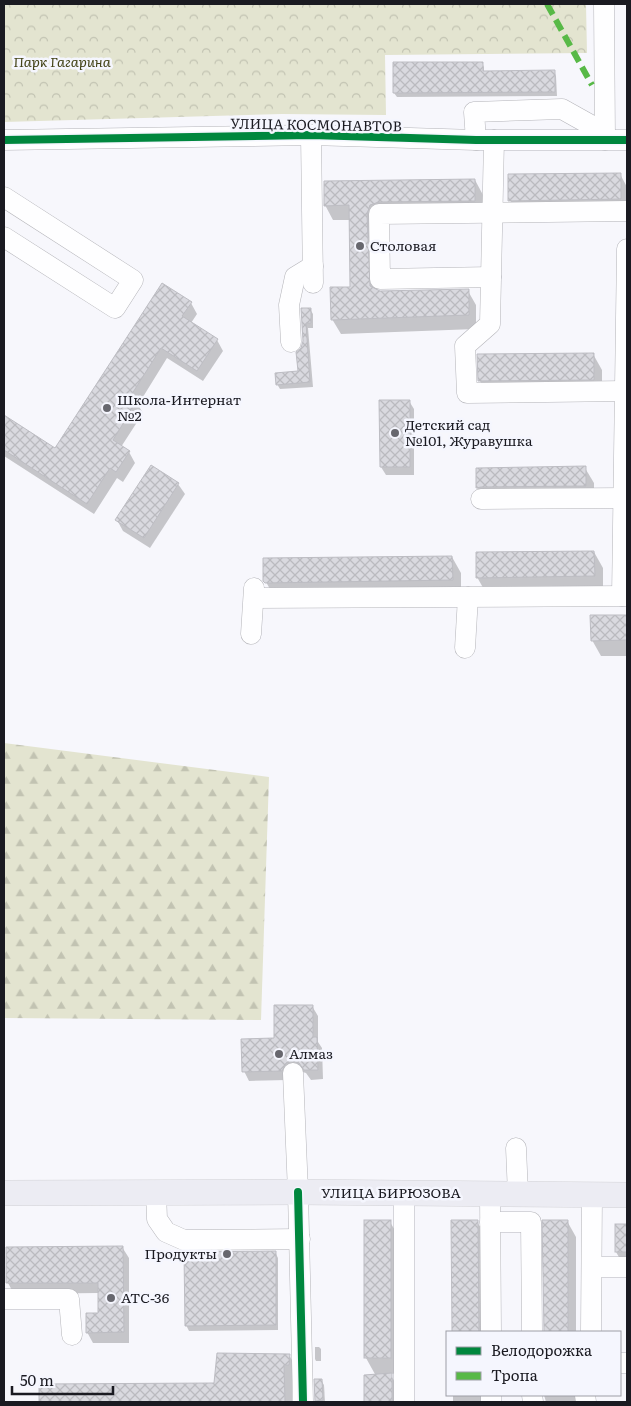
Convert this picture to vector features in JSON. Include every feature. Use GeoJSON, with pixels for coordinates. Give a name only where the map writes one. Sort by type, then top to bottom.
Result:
{"type":"FeatureCollection","features":[{"type":"Feature","properties":{"kind":"main road","name":"УЛИЦА БИРЮЗОВА"},"geometry":{"type":"LineString","coordinates":[[4,1193],[298,1192],[627,1195]]}},
{"type":"Feature","properties":{"kind":"street"},"geometry":{"type":"LineString","coordinates":[[604,4],[605,136]]}},
{"type":"Feature","properties":{"kind":"street"},"geometry":{"type":"LineString","coordinates":[[605,136],[562,109],[474,112],[485,140],[492,213],[490,324],[465,346],[467,393],[626,388]]}},
{"type":"Feature","properties":{"kind":"street"},"geometry":{"type":"LineString","coordinates":[[291,342],[289,305],[295,277],[313,274],[311,135]]}},
{"type":"Feature","properties":{"kind":"street","name":"УЛИЦА КОСМОНАВТОВ"},"geometry":{"type":"LineString","coordinates":[[4,140],[311,135],[485,140],[605,136],[627,140]]}},
{"type":"Feature","properties":{"kind":"street"},"geometry":{"type":"LineString","coordinates":[[4,198],[133,280],[115,308],[4,237]]}},
{"type":"Feature","properties":{"kind":"street"},"geometry":{"type":"LineString","coordinates":[[491,277],[380,279],[379,214],[627,211]]}},
{"type":"Feature","properties":{"kind":"street"},"geometry":{"type":"LineString","coordinates":[[251,634],[254,593],[468,597],[625,596],[627,249]]}},
{"type":"Feature","properties":{"kind":"street"},"geometry":{"type":"LineString","coordinates":[[481,499],[626,498]]}},
{"type":"Feature","properties":{"kind":"street"},"geometry":{"type":"LineString","coordinates":[[465,648],[468,597]]}},
{"type":"Feature","properties":{"kind":"street"},"geometry":{"type":"LineString","coordinates":[[293,1073],[300,1239],[303,1402]]}},
{"type":"Feature","properties":{"kind":"street"},"geometry":{"type":"LineString","coordinates":[[516,1148],[518,1194]]}},
{"type":"Feature","properties":{"kind":"street"},"geometry":{"type":"LineString","coordinates":[[156,1192],[157,1218],[166,1232],[184,1240],[300,1239]]}},
{"type":"Feature","properties":{"kind":"street"},"geometry":{"type":"LineString","coordinates":[[404,1193],[404,1402]]}},
{"type":"Feature","properties":{"kind":"street"},"geometry":{"type":"LineString","coordinates":[[490,1194],[491,1331]]}},
{"type":"Feature","properties":{"kind":"street"},"geometry":{"type":"LineString","coordinates":[[591,1331],[592,1194]]}},
{"type":"Feature","properties":{"kind":"street"},"geometry":{"type":"LineString","coordinates":[[490,1222],[531,1222],[532,1331]]}},
{"type":"Feature","properties":{"kind":"street"},"geometry":{"type":"LineString","coordinates":[[592,1267],[627,1267]]}},
{"type":"Feature","properties":{"kind":"street"},"geometry":{"type":"LineString","coordinates":[[4,1299],[69,1298],[72,1334]]}},
{"type":"Feature","properties":{"kind":"green space","name":"Парк Гагарина"},"geometry":{"type":"Polygon","coordinates":[[[4,4],[586,4],[587,53],[385,55],[386,115],[282,114],[4,122],[4,4]]]}},
{"type":"Feature","properties":{"kind":"green space"},"geometry":{"type":"Polygon","coordinates":[[[4,743],[269,777],[261,1020],[4,1018],[4,743]]]}},
{"type":"Feature","properties":{"kind":"building"},"geometry":{"type":"Polygon","coordinates":[[[393,62],[483,62],[483,71],[555,70],[555,92],[393,93],[393,62]]]}},
{"type":"Feature","properties":{"kind":"building"},"geometry":{"type":"Polygon","coordinates":[[[621,173],[621,199],[508,201],[508,174],[621,173]]]}},
{"type":"Feature","properties":{"kind":"building"},"geometry":{"type":"Polygon","coordinates":[[[475,179],[475,201],[379,202],[370,205],[367,214],[370,286],[380,291],[469,289],[469,315],[331,320],[330,287],[350,287],[349,205],[324,206],[324,181],[475,179]]]}},
{"type":"Feature","properties":{"kind":"building","name":"Школа-Интернат №2"},"geometry":{"type":"Polygon","coordinates":[[[162,283],[192,302],[182,316],[218,339],[197,371],[161,348],[130,397],[137,401],[113,440],[130,451],[116,472],[110,468],[87,504],[4,450],[4,415],[55,448],[162,283]]]}},
{"type":"Feature","properties":{"kind":"building"},"geometry":{"type":"Polygon","coordinates":[[[301,308],[311,308],[311,323],[306,323],[310,382],[276,385],[275,373],[298,371],[296,352],[301,348],[303,341],[301,308]]]}},
{"type":"Feature","properties":{"kind":"building"},"geometry":{"type":"Polygon","coordinates":[[[594,353],[594,380],[478,381],[477,354],[594,353]]]}},
{"type":"Feature","properties":{"kind":"building","name":"Детский сад №101, Журавушка"},"geometry":{"type":"Polygon","coordinates":[[[379,400],[410,400],[410,467],[380,467],[379,400]]]}},
{"type":"Feature","properties":{"kind":"building"},"geometry":{"type":"Polygon","coordinates":[[[151,465],[179,483],[144,538],[115,520],[151,465]]]}},
{"type":"Feature","properties":{"kind":"building"},"geometry":{"type":"Polygon","coordinates":[[[586,466],[586,486],[476,488],[476,468],[586,466]]]}},
{"type":"Feature","properties":{"kind":"building"},"geometry":{"type":"Polygon","coordinates":[[[594,551],[595,576],[476,578],[476,552],[594,551]]]}},
{"type":"Feature","properties":{"kind":"building"},"geometry":{"type":"Polygon","coordinates":[[[452,556],[453,580],[265,583],[263,581],[263,558],[452,556]]]}},
{"type":"Feature","properties":{"kind":"building"},"geometry":{"type":"Polygon","coordinates":[[[590,615],[627,615],[627,640],[591,641],[590,615]]]}},
{"type":"Feature","properties":{"kind":"building","name":"Алмаз"},"geometry":{"type":"Polygon","coordinates":[[[274,1005],[313,1005],[313,1037],[317,1037],[318,1070],[304,1070],[299,1063],[293,1061],[286,1063],[282,1071],[242,1072],[241,1039],[274,1038],[274,1005]]]}},
{"type":"Feature","properties":{"kind":"building"},"geometry":{"type":"Polygon","coordinates":[[[364,1220],[391,1220],[391,1358],[364,1358],[364,1220]]]}},
{"type":"Feature","properties":{"kind":"building"},"geometry":{"type":"Polygon","coordinates":[[[451,1220],[478,1220],[479,1331],[452,1331],[451,1220]]]}},
{"type":"Feature","properties":{"kind":"building"},"geometry":{"type":"Polygon","coordinates":[[[542,1220],[568,1220],[568,1331],[544,1331],[542,1220]]]}},
{"type":"Feature","properties":{"kind":"building"},"geometry":{"type":"Polygon","coordinates":[[[615,1224],[627,1224],[627,1252],[615,1252],[615,1224]]]}},
{"type":"Feature","properties":{"kind":"building","name":"АТС-36"},"geometry":{"type":"Polygon","coordinates":[[[123,1246],[124,1332],[86,1333],[86,1313],[98,1313],[98,1283],[6,1283],[6,1247],[123,1246]]]}},
{"type":"Feature","properties":{"kind":"building"},"geometry":{"type":"Polygon","coordinates":[[[276,1251],[276,1325],[185,1326],[184,1252],[276,1251]]]}},
{"type":"Feature","properties":{"kind":"building"},"geometry":{"type":"Polygon","coordinates":[[[217,1353],[290,1354],[289,1365],[284,1365],[285,1402],[39,1402],[39,1384],[214,1383],[217,1353]]]}},
{"type":"Feature","properties":{"kind":"building"},"geometry":{"type":"Polygon","coordinates":[[[392,1373],[392,1402],[364,1402],[364,1375],[392,1373]]]}},
{"type":"Feature","properties":{"kind":"building"},"geometry":{"type":"Polygon","coordinates":[[[314,1379],[322,1379],[323,1400],[315,1401],[314,1379]]]}},
{"type":"Feature","properties":{"kind":"marked path"},"geometry":{"type":"LineString","coordinates":[[547,4],[592,85]]}},
{"type":"Feature","properties":{"kind":"cycle path"},"geometry":{"type":"LineString","coordinates":[[4,140],[311,135],[476,140],[627,140]]}},
{"type":"Feature","properties":{"kind":"cycle path"},"geometry":{"type":"LineString","coordinates":[[298,1192],[303,1402]]}},
{"type":"Feature","properties":{"kind":"place","name":"Столовая"},"geometry":{"type":"Point","coordinates":[360,246]}},
{"type":"Feature","properties":{"kind":"place","name":"Школа-Интернат №2"},"geometry":{"type":"Point","coordinates":[107,408]}},
{"type":"Feature","properties":{"kind":"place","name":"Детский сад №101, Журавушка"},"geometry":{"type":"Point","coordinates":[395,433]}},
{"type":"Feature","properties":{"kind":"place","name":"Алмаз"},"geometry":{"type":"Point","coordinates":[279,1054]}},
{"type":"Feature","properties":{"kind":"place","name":"Продукты"},"geometry":{"type":"Point","coordinates":[227,1254]}},
{"type":"Feature","properties":{"kind":"place","name":"АТС-36"},"geometry":{"type":"Point","coordinates":[111,1298]}}]}
